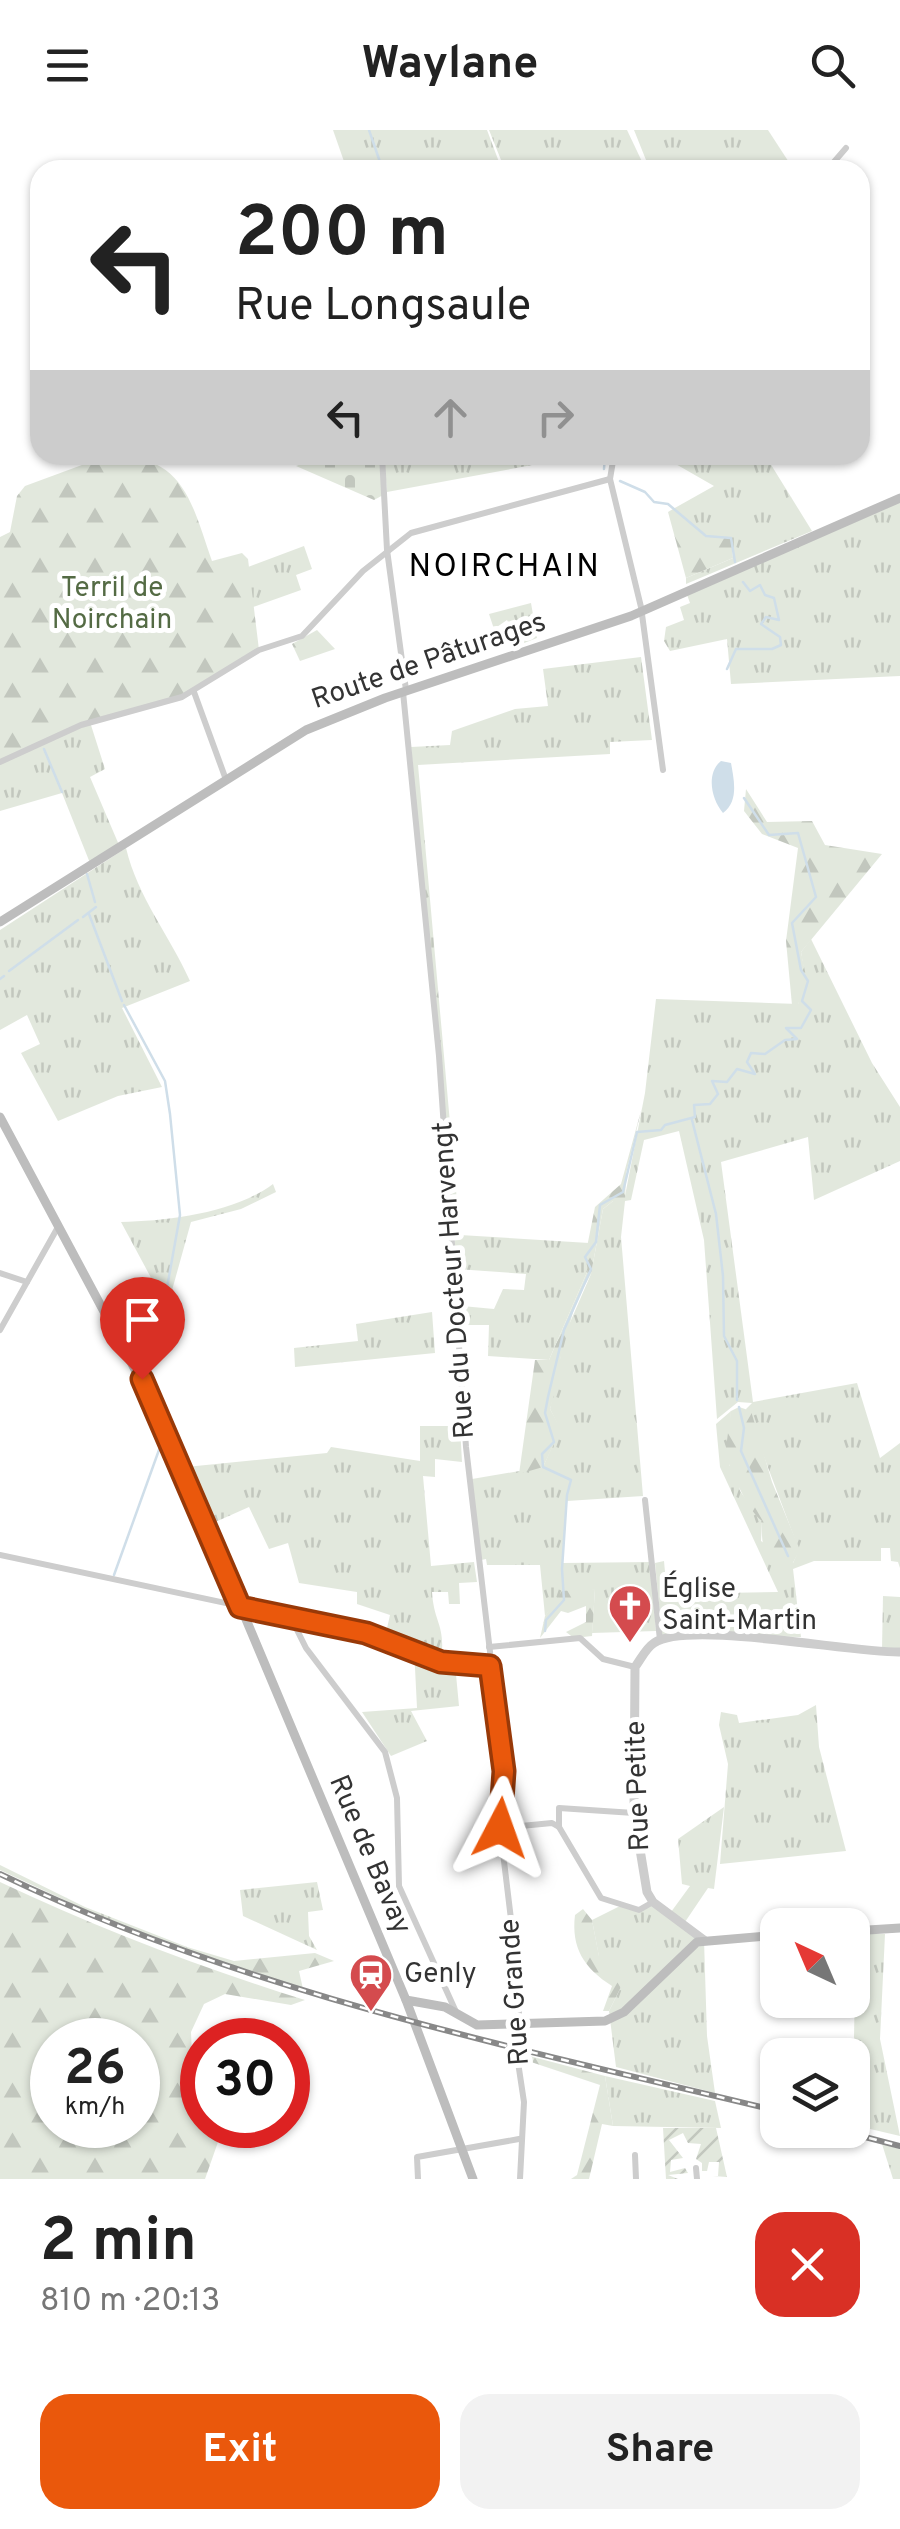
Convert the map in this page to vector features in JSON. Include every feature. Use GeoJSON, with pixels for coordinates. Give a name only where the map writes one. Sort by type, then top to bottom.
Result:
{"type":"FeatureCollection","features":[{"type":"Feature","properties":{"kind":"main road","name":"Route de Pâturages"},"geometry":{"type":"LineString","coordinates":[[0,922],[225,777],[306,730],[404,691],[640,612],[900,498]]}},
{"type":"Feature","properties":{"kind":"main road","name":"Rue de Bavay"},"geometry":{"type":"LineString","coordinates":[[0,1118],[151,1398],[406,2000],[472,2179]]}},
{"type":"Feature","properties":{"kind":"main road"},"geometry":{"type":"LineString","coordinates":[[870,1930],[900,1928]]}},
{"type":"Feature","properties":{"kind":"main road"},"geometry":{"type":"LineString","coordinates":[[406,2000],[457,2014],[477,2026],[615,2018],[686,1950],[704,1940],[760,1936]]}},
{"type":"Feature","properties":{"kind":"street"},"geometry":{"type":"LineString","coordinates":[[836,160],[846,148]]}},
{"type":"Feature","properties":{"kind":"street","name":"Rue du Docteur Harvengt"},"geometry":{"type":"LineString","coordinates":[[383,465],[387,550],[444,1115],[466,1447],[490,1666]]}},
{"type":"Feature","properties":{"kind":"street"},"geometry":{"type":"LineString","coordinates":[[612,465],[610,479],[640,612],[662,770]]}},
{"type":"Feature","properties":{"kind":"street"},"geometry":{"type":"LineString","coordinates":[[0,762],[81,725],[135,713],[194,692],[259,650],[305,634],[404,537],[434,525],[610,479]]}},
{"type":"Feature","properties":{"kind":"street"},"geometry":{"type":"LineString","coordinates":[[194,692],[225,777]]}},
{"type":"Feature","properties":{"kind":"street"},"geometry":{"type":"LineString","coordinates":[[0,1330],[59,1226]]}},
{"type":"Feature","properties":{"kind":"street"},"geometry":{"type":"LineString","coordinates":[[1,1272],[26,1282]]}},
{"type":"Feature","properties":{"kind":"street"},"geometry":{"type":"LineString","coordinates":[[645,1500],[660,1640]]}},
{"type":"Feature","properties":{"kind":"street"},"geometry":{"type":"LineString","coordinates":[[0,1556],[366,1633],[441,1662],[490,1666]]}},
{"type":"Feature","properties":{"kind":"street"},"geometry":{"type":"LineString","coordinates":[[290,1617],[306,1648],[386,1752],[397,1798],[399,1886],[457,2014]]}},
{"type":"Feature","properties":{"kind":"street"},"geometry":{"type":"LineString","coordinates":[[489,1648],[580,1638],[607,1662],[635,1667],[660,1640],[795,1638],[900,1652]]}},
{"type":"Feature","properties":{"kind":"street","name":"Rue Grande"},"geometry":{"type":"LineString","coordinates":[[490,1666],[504,1771],[500,1828],[518,1984],[514,2024],[524,2102],[520,2179]]}},
{"type":"Feature","properties":{"kind":"street","name":"Rue Petite"},"geometry":{"type":"LineString","coordinates":[[635,1667],[634,1813],[646,1888],[652,1902]]}},
{"type":"Feature","properties":{"kind":"street"},"geometry":{"type":"LineString","coordinates":[[634,1813],[559,1808],[559,1826],[600,1898],[638,1910],[652,1902],[704,1940]]}},
{"type":"Feature","properties":{"kind":"street"},"geometry":{"type":"LineString","coordinates":[[500,1828],[559,1826]]}},
{"type":"Feature","properties":{"kind":"street"},"geometry":{"type":"LineString","coordinates":[[418,2179],[417,2157],[520,2140]]}},
{"type":"Feature","properties":{"kind":"street"},"geometry":{"type":"LineString","coordinates":[[635,2155],[636,2179]]}},
{"type":"Feature","properties":{"kind":"street"},"geometry":{"type":"LineString","coordinates":[[696,2168],[697,2179]]}},
{"type":"Feature","properties":{"kind":"green space"},"geometry":{"type":"Polygon","coordinates":[[[333,130],[487,130],[498,160],[344,160],[333,130]]]}},
{"type":"Feature","properties":{"kind":"green space"},"geometry":{"type":"Polygon","coordinates":[[[489,130],[627,130],[641,160],[501,160],[489,130]]]}},
{"type":"Feature","properties":{"kind":"green space"},"geometry":{"type":"Polygon","coordinates":[[[634,130],[768,130],[788,160],[646,160],[634,130]]]}},
{"type":"Feature","properties":{"kind":"green space","name":"Terril de Noirchain"},"geometry":{"type":"Polygon","coordinates":[[[82,465],[157,465],[169,473],[190,501],[212,561],[242,553],[248,559],[259,650],[194,692],[90,722],[0,762],[0,537],[10,532],[17,496],[25,486],[82,465]]]}},
{"type":"Feature","properties":{"kind":"green space"},"geometry":{"type":"Polygon","coordinates":[[[383,465],[385,494],[374,500],[296,466],[383,465]]]}},
{"type":"Feature","properties":{"kind":"green space"},"geometry":{"type":"Polygon","coordinates":[[[385,465],[532,465],[387,492],[385,465]]]}},
{"type":"Feature","properties":{"kind":"green space"},"geometry":{"type":"Polygon","coordinates":[[[677,465],[771,465],[812,531],[686,584],[686,578],[733,558],[733,543],[700,533],[673,509],[714,486],[677,465]]]}},
{"type":"Feature","properties":{"kind":"green space"},"geometry":{"type":"Polygon","coordinates":[[[900,498],[900,676],[731,684],[727,639],[670,651],[664,641],[666,627],[684,620],[680,607],[690,603],[686,592],[900,498]]]}},
{"type":"Feature","properties":{"kind":"green space"},"geometry":{"type":"Polygon","coordinates":[[[673,509],[706,536],[731,538],[733,558],[686,578],[668,512],[673,509]]]}},
{"type":"Feature","properties":{"kind":"green space"},"geometry":{"type":"Polygon","coordinates":[[[304,546],[312,569],[296,575],[301,590],[253,607],[248,567],[304,546]]]}},
{"type":"Feature","properties":{"kind":"green space"},"geometry":{"type":"Polygon","coordinates":[[[531,603],[537,638],[519,645],[507,620],[494,629],[489,614],[531,603]]]}},
{"type":"Feature","properties":{"kind":"green space"},"geometry":{"type":"Polygon","coordinates":[[[317,630],[335,649],[300,661],[292,644],[317,630]]]}},
{"type":"Feature","properties":{"kind":"green space"},"geometry":{"type":"Polygon","coordinates":[[[641,657],[652,740],[610,742],[610,754],[418,765],[460,1235],[589,1243],[588,1270],[549,1360],[488,1356],[489,1325],[463,1325],[462,1306],[494,1309],[503,1289],[524,1290],[526,1274],[457,1269],[411,747],[450,745],[452,731],[515,709],[548,706],[543,669],[641,657]]]}},
{"type":"Feature","properties":{"kind":"green space"},"geometry":{"type":"Polygon","coordinates":[[[90,722],[105,769],[90,777],[119,845],[90,863],[62,793],[0,811],[0,762],[90,722]]]}},
{"type":"Feature","properties":{"kind":"green space"},"geometry":{"type":"Polygon","coordinates":[[[746,789],[767,822],[812,821],[825,845],[882,854],[801,952],[808,986],[798,1004],[792,1005],[786,941],[798,848],[762,834],[744,811],[746,789]]]}},
{"type":"Feature","properties":{"kind":"green space"},"geometry":{"type":"Polygon","coordinates":[[[126,848],[146,900],[190,981],[122,1008],[162,1087],[118,1096],[58,1121],[21,1053],[40,1044],[27,1015],[0,1030],[0,930],[126,848]]]}},
{"type":"Feature","properties":{"kind":"green space"},"geometry":{"type":"Polygon","coordinates":[[[811,939],[872,1063],[900,1107],[900,1161],[814,1200],[808,1137],[721,1162],[753,1402],[857,1383],[880,1458],[900,1443],[900,1568],[898,1562],[891,1561],[890,1548],[881,1548],[881,1561],[814,1561],[793,1569],[801,1637],[662,1635],[655,1563],[664,1561],[667,1594],[778,1592],[720,1467],[716,1424],[731,1411],[729,1465],[737,1472],[740,1491],[762,1521],[761,1541],[793,1563],[799,1550],[746,1409],[752,1403],[738,1402],[717,1419],[704,1240],[679,1131],[644,1140],[631,1200],[625,1201],[621,1237],[643,1496],[567,1501],[562,1563],[651,1562],[656,1631],[592,1633],[595,1589],[557,1601],[545,1616],[540,1565],[487,1565],[486,1559],[481,1560],[472,1479],[543,1467],[560,1429],[550,1409],[565,1334],[591,1274],[603,1209],[613,1201],[624,1201],[645,1093],[656,999],[798,1004],[805,976],[801,952],[811,939]]]}},
{"type":"Feature","properties":{"kind":"green space"},"geometry":{"type":"Polygon","coordinates":[[[642,1107],[626,1174],[625,1201],[613,1201],[603,1209],[591,1274],[576,1301],[560,1360],[564,1361],[550,1409],[561,1429],[543,1467],[519,1474],[535,1360],[549,1360],[588,1270],[585,1257],[595,1207],[621,1184],[642,1107]]]}},
{"type":"Feature","properties":{"kind":"green space"},"geometry":{"type":"Polygon","coordinates":[[[273,1184],[276,1192],[241,1209],[191,1222],[171,1294],[156,1287],[121,1222],[160,1220],[220,1209],[273,1184]]]}},
{"type":"Feature","properties":{"kind":"green space"},"geometry":{"type":"Polygon","coordinates":[[[156,1287],[176,1296],[164,1333],[160,1338],[120,1339],[107,1314],[131,1292],[138,1297],[154,1297],[156,1287]]]}},
{"type":"Feature","properties":{"kind":"green space"},"geometry":{"type":"Polygon","coordinates":[[[432,1312],[435,1353],[295,1367],[294,1348],[358,1341],[356,1324],[432,1312]]]}},
{"type":"Feature","properties":{"kind":"green space"},"geometry":{"type":"Polygon","coordinates":[[[739,1407],[751,1411],[772,1482],[800,1550],[790,1568],[774,1561],[766,1551],[762,1521],[745,1499],[725,1455],[731,1411],[739,1407]]]}},
{"type":"Feature","properties":{"kind":"green space"},"geometry":{"type":"Polygon","coordinates":[[[420,1426],[460,1426],[462,1462],[435,1459],[435,1477],[423,1476],[431,1566],[474,1562],[477,1582],[459,1583],[460,1604],[449,1604],[448,1592],[432,1592],[441,1631],[441,1661],[455,1664],[459,1706],[411,1711],[427,1741],[391,1756],[362,1712],[417,1708],[414,1648],[385,1637],[390,1615],[357,1604],[357,1592],[299,1583],[288,1543],[269,1549],[249,1507],[213,1523],[186,1467],[327,1453],[331,1447],[420,1461],[420,1426]]]}},
{"type":"Feature","properties":{"kind":"green space"},"geometry":{"type":"Polygon","coordinates":[[[595,1589],[592,1636],[574,1638],[566,1632],[586,1622],[586,1606],[568,1613],[561,1611],[540,1638],[545,1616],[562,1591],[595,1589]]]}},
{"type":"Feature","properties":{"kind":"green space"},"geometry":{"type":"Polygon","coordinates":[[[883,1596],[900,1597],[900,1650],[882,1649],[883,1596]]]}},
{"type":"Feature","properties":{"kind":"green space"},"geometry":{"type":"Polygon","coordinates":[[[816,1705],[819,1747],[846,1851],[720,1864],[728,1764],[719,1725],[721,1712],[737,1715],[739,1723],[798,1715],[816,1705]]]}},
{"type":"Feature","properties":{"kind":"green space"},"geometry":{"type":"Polygon","coordinates":[[[724,1807],[714,1889],[708,1888],[685,1922],[671,1912],[690,1886],[682,1884],[678,1839],[724,1807]]]}},
{"type":"Feature","properties":{"kind":"green space"},"geometry":{"type":"Polygon","coordinates":[[[0,1865],[85,1907],[187,1947],[186,1950],[118,1925],[0,1870],[0,1865]]]}},
{"type":"Feature","properties":{"kind":"green space"},"geometry":{"type":"Polygon","coordinates":[[[0,1882],[150,1946],[305,2000],[291,2005],[225,1994],[204,2004],[198,2018],[180,2018],[180,2148],[216,2148],[205,2179],[0,2179],[0,1882]]]}},
{"type":"Feature","properties":{"kind":"green space"},"geometry":{"type":"Polygon","coordinates":[[[317,1882],[323,1910],[308,1912],[309,1936],[317,1950],[243,1916],[240,1890],[317,1882]]]}},
{"type":"Feature","properties":{"kind":"green space"},"geometry":{"type":"Polygon","coordinates":[[[653,1902],[704,1940],[707,2036],[715,2093],[616,2067],[609,2011],[621,1987],[599,1957],[592,1920],[620,1906],[639,1910],[653,1902]]]}},
{"type":"Feature","properties":{"kind":"green space"},"geometry":{"type":"Polygon","coordinates":[[[583,1909],[592,1920],[599,1956],[622,1970],[621,1987],[609,2011],[603,2011],[612,1986],[587,1964],[575,1937],[575,1915],[583,1909]]]}},
{"type":"Feature","properties":{"kind":"green space"},"geometry":{"type":"Polygon","coordinates":[[[870,1933],[885,1934],[880,2039],[900,2136],[870,2129],[870,2038],[854,2037],[854,2018],[870,2018],[870,1933]]]}},
{"type":"Feature","properties":{"kind":"green space"},"geometry":{"type":"Polygon","coordinates":[[[187,1947],[234,1961],[315,1953],[334,1961],[299,1971],[303,1989],[186,1950],[187,1947]]]}},
{"type":"Feature","properties":{"kind":"green space"},"geometry":{"type":"Polygon","coordinates":[[[518,2053],[605,2076],[613,2126],[602,2124],[589,2179],[571,2179],[577,2175],[600,2085],[519,2058],[518,2053]]]}},
{"type":"Feature","properties":{"kind":"green space"},"geometry":{"type":"Polygon","coordinates":[[[605,2076],[715,2101],[721,2128],[613,2126],[605,2076]]]}},
{"type":"Feature","properties":{"kind":"green space"},"geometry":{"type":"Polygon","coordinates":[[[663,2128],[716,2128],[727,2177],[713,2176],[718,2176],[719,2162],[709,2162],[707,2171],[702,2171],[702,2163],[696,2159],[701,2144],[688,2143],[683,2133],[669,2140],[683,2158],[671,2160],[670,2172],[685,2168],[688,2173],[668,2175],[678,2179],[666,2179],[663,2128]]]}},
{"type":"Feature","properties":{"kind":"green space"},"geometry":{"type":"Polygon","coordinates":[[[882,2144],[900,2149],[900,2179],[893,2179],[882,2144]]]}},
{"type":"Feature","properties":{"kind":"shaded area"},"geometry":{"type":"Polygon","coordinates":[[[721,761],[731,763],[734,783],[731,803],[723,813],[712,786],[713,772],[721,761]]]}},
{"type":"Feature","properties":{"kind":"waterway"},"geometry":{"type":"LineString","coordinates":[[369,130],[379,160]]}},
{"type":"Feature","properties":{"kind":"waterway"},"geometry":{"type":"LineString","coordinates":[[604,465],[604,469]]}},
{"type":"Feature","properties":{"kind":"waterway"},"geometry":{"type":"LineString","coordinates":[[620,481],[645,492],[654,502],[668,504],[706,536],[731,538],[735,562]]}},
{"type":"Feature","properties":{"kind":"waterway"},"geometry":{"type":"LineString","coordinates":[[727,669],[736,649],[772,649],[781,645],[780,637],[761,624],[766,617],[779,620],[774,598],[765,595],[760,585],[750,591],[743,582]]}},
{"type":"Feature","properties":{"kind":"waterway"},"geometry":{"type":"LineString","coordinates":[[44,749],[62,792]]}},
{"type":"Feature","properties":{"kind":"waterway"},"geometry":{"type":"LineString","coordinates":[[545,1631],[546,1620],[564,1600],[562,1569],[571,1480],[543,1467],[542,1454],[554,1442],[545,1413],[564,1330],[591,1269],[585,1257],[596,1242],[600,1205],[623,1192],[637,1132],[661,1130],[665,1125],[695,1117],[694,1105],[710,1104],[718,1094],[712,1081],[727,1082],[737,1069],[755,1074],[747,1062],[751,1053],[765,1054],[785,1040],[797,1039],[786,1028],[801,1028],[811,1010],[802,1001],[808,981],[801,970],[792,923],[816,897],[798,833],[769,835],[744,798]]}},
{"type":"Feature","properties":{"kind":"waterway"},"geometry":{"type":"LineString","coordinates":[[87,874],[95,902]]}},
{"type":"Feature","properties":{"kind":"waterway"},"geometry":{"type":"LineString","coordinates":[[83,917],[96,907]]}},
{"type":"Feature","properties":{"kind":"waterway"},"geometry":{"type":"LineString","coordinates":[[89,914],[122,1001]]}},
{"type":"Feature","properties":{"kind":"waterway"},"geometry":{"type":"LineString","coordinates":[[9,971],[78,920]]}},
{"type":"Feature","properties":{"kind":"waterway"},"geometry":{"type":"LineString","coordinates":[[0,979],[4,976]]}},
{"type":"Feature","properties":{"kind":"waterway"},"geometry":{"type":"LineString","coordinates":[[124,1005],[165,1081],[170,1114],[180,1215],[165,1299]]}},
{"type":"Feature","properties":{"kind":"waterway"},"geometry":{"type":"LineString","coordinates":[[692,1120],[716,1214],[724,1336],[737,1361],[737,1400]]}},
{"type":"Feature","properties":{"kind":"waterway"},"geometry":{"type":"LineString","coordinates":[[150,1370],[149,1379],[174,1431]]}},
{"type":"Feature","properties":{"kind":"waterway"},"geometry":{"type":"LineString","coordinates":[[739,1407],[744,1428],[741,1451],[788,1556]]}},
{"type":"Feature","properties":{"kind":"waterway"},"geometry":{"type":"LineString","coordinates":[[114,1575],[164,1436]]}},
{"type":"Feature","properties":{"kind":"railway"},"geometry":{"type":"LineString","coordinates":[[0,1874],[93,1916],[284,1984],[480,2039],[760,2107]]}},
{"type":"Feature","properties":{"kind":"railway"},"geometry":{"type":"LineString","coordinates":[[870,2138],[900,2146]]}},
{"type":"Feature","properties":{"kind":"place","name":"Église Saint-Martin"},"geometry":{"type":"Point","coordinates":[630,1644]}},
{"type":"Feature","properties":{"kind":"place","name":"Genly"},"geometry":{"type":"Point","coordinates":[371,2013]}},
{"type":"Feature","properties":{"kind":"district","name":"NOIRCHAIN"},"geometry":{"type":"Point","coordinates":[505,568]}},
{"type":"Feature","properties":{"kind":"route"},"geometry":{"type":"LineString","coordinates":[[142,1379],[240,1607],[366,1633],[441,1662],[490,1666],[504,1771],[500,1828]]}}]}
